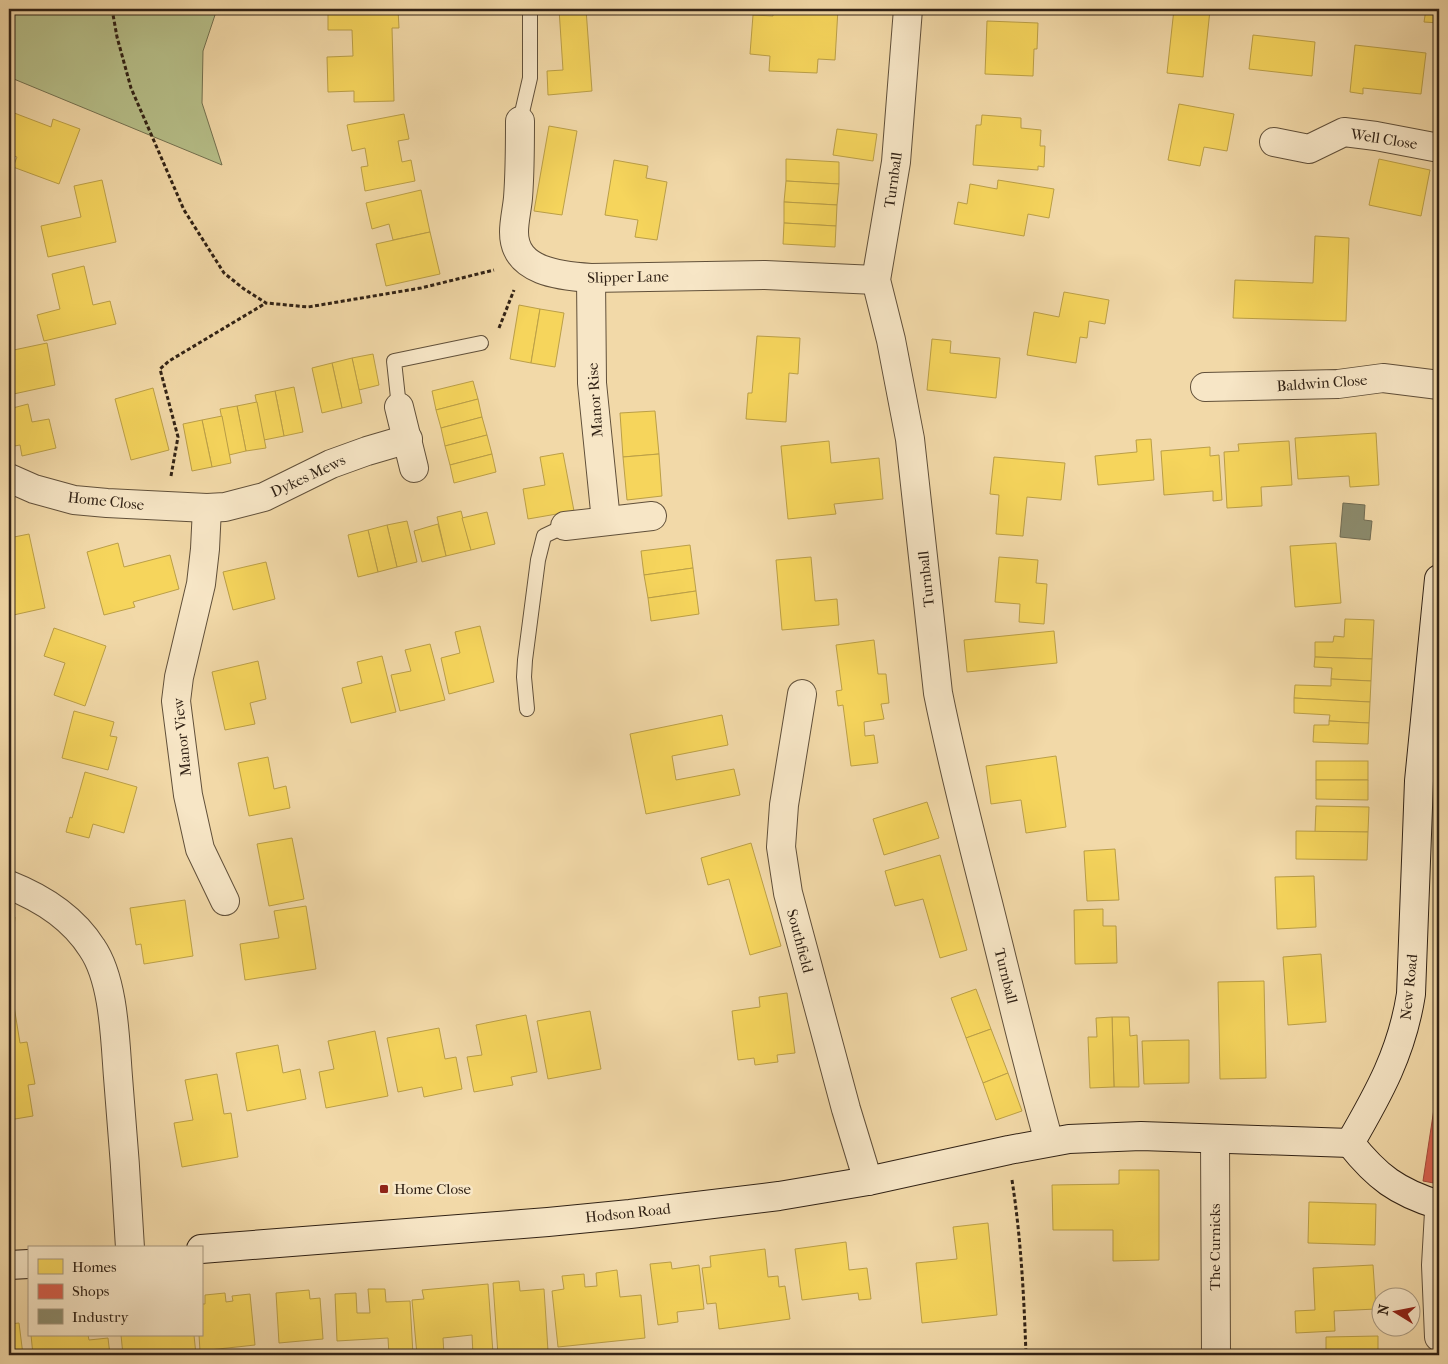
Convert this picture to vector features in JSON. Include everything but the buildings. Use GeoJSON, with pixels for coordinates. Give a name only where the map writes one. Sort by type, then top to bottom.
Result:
{"type":"FeatureCollection","features":[{"type":"Feature","properties":{"kind":"street","name":"Turnball"},"geometry":{"type":"LineString","coordinates":[[908,9],[896,162],[876,280],[893,349],[910,439],[938,693],[945,728],[1022,1043],[1049,1142]]}},
{"type":"Feature","properties":{"kind":"street"},"geometry":{"type":"LineString","coordinates":[[520,121],[518,197],[514,233],[521,254],[529,262]]}},
{"type":"Feature","properties":{"kind":"street","name":"Well Close"},"geometry":{"type":"LineString","coordinates":[[1274,142],[1309,149],[1344,132],[1439,148]]}},
{"type":"Feature","properties":{"kind":"street","name":"Slipper Lane"},"geometry":{"type":"LineString","coordinates":[[529,262],[555,275],[591,278],[765,275],[876,280]]}},
{"type":"Feature","properties":{"kind":"street","name":"Manor Rise"},"geometry":{"type":"LineString","coordinates":[[591,278],[592,383],[606,521]]}},
{"type":"Feature","properties":{"kind":"street","name":"Baldwin Close"},"geometry":{"type":"LineString","coordinates":[[1204,387],[1338,384],[1383,378],[1439,385]]}},
{"type":"Feature","properties":{"kind":"street"},"geometry":{"type":"LineString","coordinates":[[400,406],[414,468]]}},
{"type":"Feature","properties":{"kind":"street","name":"Dykes Mews"},"geometry":{"type":"LineString","coordinates":[[207,508],[225,507],[264,497],[331,464],[408,439]]}},
{"type":"Feature","properties":{"kind":"street","name":"Home Close"},"geometry":{"type":"LineString","coordinates":[[9,478],[34,489],[74,500],[207,508]]}},
{"type":"Feature","properties":{"kind":"street","name":"Manor View"},"geometry":{"type":"LineString","coordinates":[[207,508],[201,584],[179,677],[176,701],[188,795],[200,849],[225,901]]}},
{"type":"Feature","properties":{"kind":"street"},"geometry":{"type":"LineString","coordinates":[[565,526],[652,516]]}},
{"type":"Feature","properties":{"kind":"street","name":"New Road"},"geometry":{"type":"LineString","coordinates":[[1350,1143],[1380,1091],[1407,1022],[1410,1003],[1418,781],[1439,578]]}},
{"type":"Feature","properties":{"kind":"street","name":"Southfield"},"geometry":{"type":"LineString","coordinates":[[802,694],[784,805],[782,856],[788,893],[797,928],[846,1109],[868,1181]]}},
{"type":"Feature","properties":{"kind":"street"},"geometry":{"type":"LineString","coordinates":[[9,886],[37,898],[61,915],[89,944],[102,968],[113,1022],[126,1167],[130,1246]]}},
{"type":"Feature","properties":{"kind":"street"},"geometry":{"type":"LineString","coordinates":[[1049,1142],[1102,1136],[1350,1143],[1368,1166],[1380,1177],[1408,1194],[1439,1205]]}},
{"type":"Feature","properties":{"kind":"street","name":"The Curnicks"},"geometry":{"type":"LineString","coordinates":[[1214,1139],[1216,1355]]}},
{"type":"Feature","properties":{"kind":"street","name":"Hodson Road"},"geometry":{"type":"LineString","coordinates":[[202,1250],[621,1215],[779,1196],[868,1181],[1049,1142]]}},
{"type":"Feature","properties":{"kind":"street"},"geometry":{"type":"LineString","coordinates":[[1439,1212],[1436,1265],[1439,1337]]}},
{"type":"Feature","properties":{"kind":"street"},"geometry":{"type":"LineString","coordinates":[[9,1266],[28,1264]]}},
{"type":"Feature","properties":{"kind":"lane"},"geometry":{"type":"LineString","coordinates":[[520,121],[530,78],[530,9]]}},
{"type":"Feature","properties":{"kind":"lane"},"geometry":{"type":"LineString","coordinates":[[400,406],[394,361],[481,343]]}},
{"type":"Feature","properties":{"kind":"lane"},"geometry":{"type":"LineString","coordinates":[[527,709],[524,677],[525,660],[538,560],[544,536],[565,526]]}},
{"type":"Feature","properties":{"kind":"path"},"geometry":{"type":"LineString","coordinates":[[112,9],[117,37],[131,88],[184,210],[224,273],[266,303],[308,307],[422,288],[529,262]]}},
{"type":"Feature","properties":{"kind":"path"},"geometry":{"type":"LineString","coordinates":[[481,343],[499,328],[516,284],[529,262]]}},
{"type":"Feature","properties":{"kind":"path"},"geometry":{"type":"LineString","coordinates":[[167,506],[178,437],[160,369],[266,303]]}},
{"type":"Feature","properties":{"kind":"path"},"geometry":{"type":"LineString","coordinates":[[1008,1150],[1020,1244],[1026,1355]]}},
{"type":"Feature","properties":{"kind":"green space"},"geometry":{"type":"Polygon","coordinates":[[[9,9],[217,9],[203,51],[202,103],[222,165],[9,77],[9,9]]]}},
{"type":"Feature","properties":{"kind":"place","name":"Home Close"},"geometry":{"type":"Point","coordinates":[384,1189]}}]}
